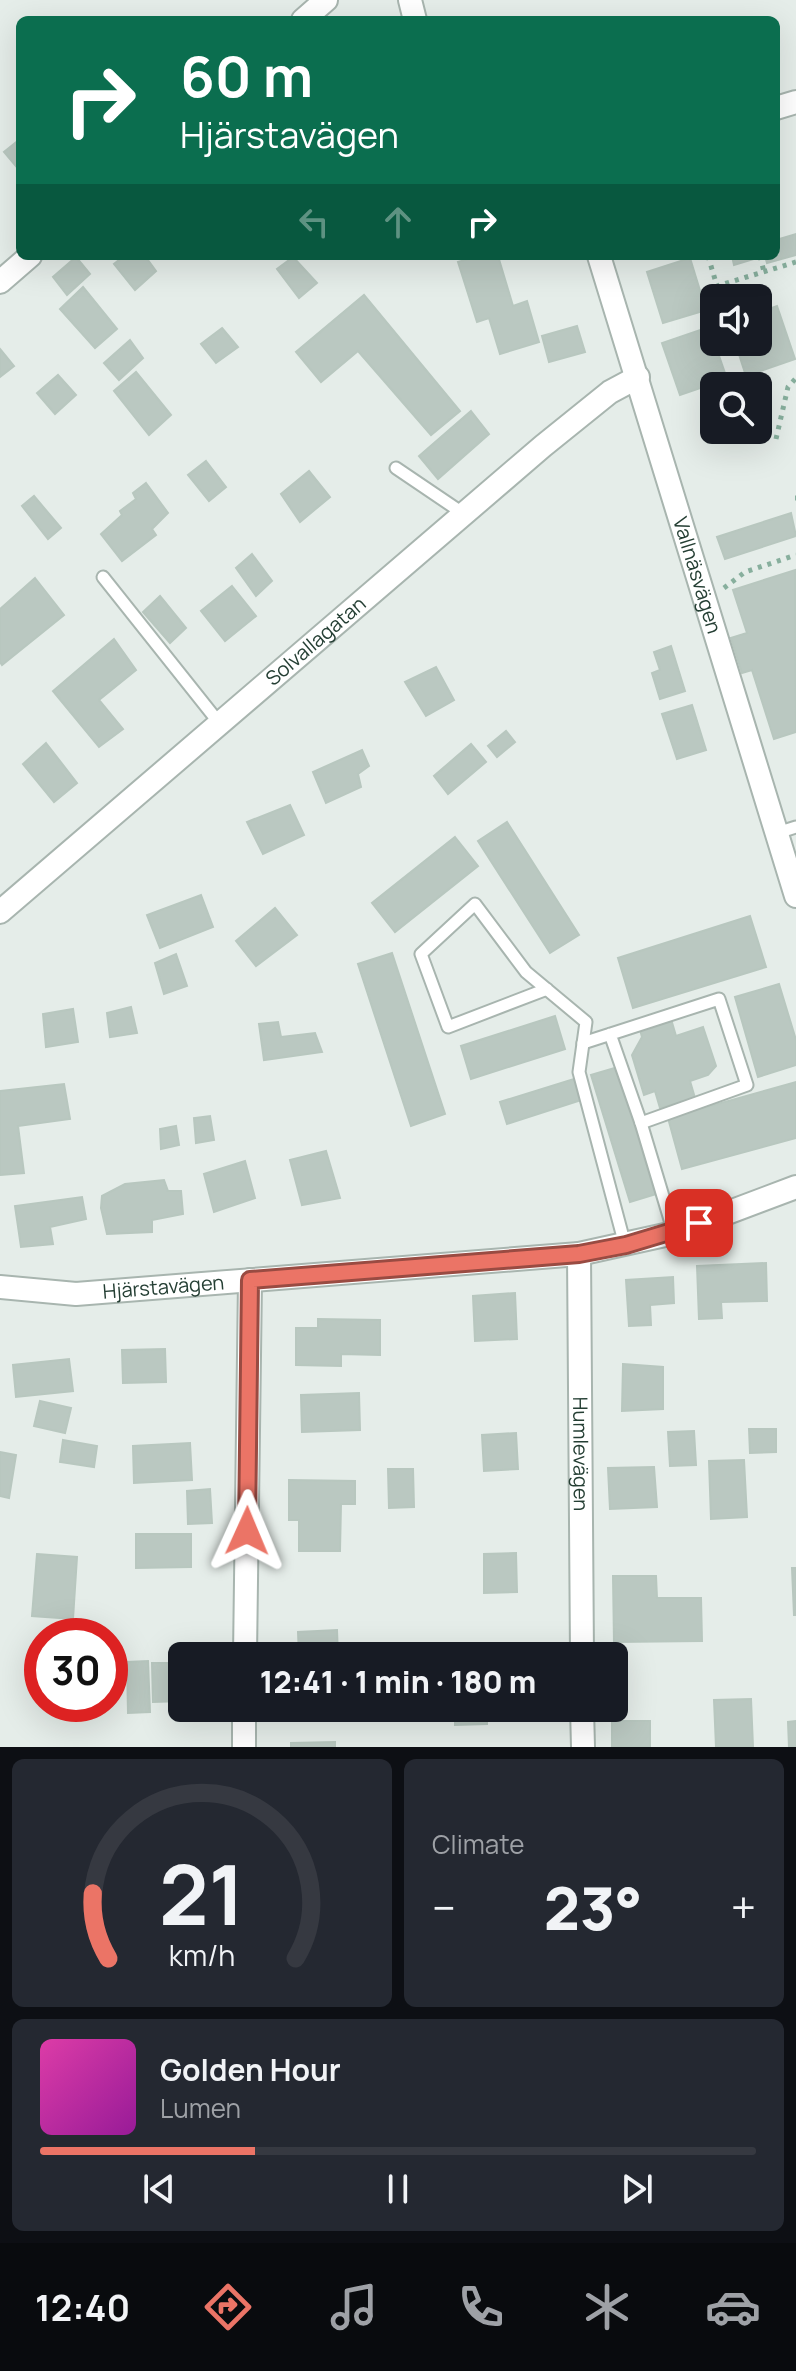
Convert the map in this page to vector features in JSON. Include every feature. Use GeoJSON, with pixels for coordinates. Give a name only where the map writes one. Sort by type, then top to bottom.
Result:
{"type":"FeatureCollection","features":[{"type":"Feature","properties":{"kind":"street"},"geometry":{"type":"LineString","coordinates":[[308,16],[326,0]]}},
{"type":"Feature","properties":{"kind":"street"},"geometry":{"type":"LineString","coordinates":[[0,282],[25,260]]}},
{"type":"Feature","properties":{"kind":"street","name":"Vallnäsvägen"},"geometry":{"type":"LineString","coordinates":[[600,260],[705,596],[787,830],[796,896]]}},
{"type":"Feature","properties":{"kind":"street","name":"Solvallagatan"},"geometry":{"type":"LineString","coordinates":[[0,912],[464,514],[610,392],[638,377]]}},
{"type":"Feature","properties":{"kind":"street","name":"Hjärstavägen"},"geometry":{"type":"LineString","coordinates":[[0,1287],[76,1294],[579,1254],[674,1233],[796,1187]]}},
{"type":"Feature","properties":{"kind":"street","name":"Humlevägen"},"geometry":{"type":"LineString","coordinates":[[579,1254],[582,1642]]}},
{"type":"Feature","properties":{"kind":"street"},"geometry":{"type":"LineString","coordinates":[[245,1642],[250,1280]]}},
{"type":"Feature","properties":{"kind":"street"},"geometry":{"type":"LineString","coordinates":[[244,1722],[244,1747]]}},
{"type":"Feature","properties":{"kind":"street"},"geometry":{"type":"LineString","coordinates":[[582,1722],[583,1747]]}},
{"type":"Feature","properties":{"kind":"lane"},"geometry":{"type":"LineString","coordinates":[[396,468],[464,514]]}},
{"type":"Feature","properties":{"kind":"lane"},"geometry":{"type":"LineString","coordinates":[[103,577],[221,725]]}},
{"type":"Feature","properties":{"kind":"lane"},"geometry":{"type":"LineString","coordinates":[[547,989],[448,1027],[421,954],[475,904],[526,972],[547,989],[586,1022],[579,1072],[626,1245]]}},
{"type":"Feature","properties":{"kind":"lane"},"geometry":{"type":"LineString","coordinates":[[583,1043],[719,999],[747,1085],[641,1123]]}},
{"type":"Feature","properties":{"kind":"lane"},"geometry":{"type":"LineString","coordinates":[[610,1034],[674,1233]]}},
{"type":"Feature","properties":{"kind":"path"},"geometry":{"type":"LineString","coordinates":[[709,260],[717,286],[796,262]]}},
{"type":"Feature","properties":{"kind":"path"},"geometry":{"type":"LineString","coordinates":[[761,260],[764,272]]}},
{"type":"Feature","properties":{"kind":"path"},"geometry":{"type":"LineString","coordinates":[[776,439],[788,387],[796,378]]}},
{"type":"Feature","properties":{"kind":"path"},"geometry":{"type":"LineString","coordinates":[[705,596],[723,589],[745,572],[796,555]]}},
{"type":"Feature","properties":{"kind":"building"},"geometry":{"type":"Polygon","coordinates":[[[16,142],[16,166],[4,152],[16,142]]]}},
{"type":"Feature","properties":{"kind":"building"},"geometry":{"type":"Polygon","coordinates":[[[796,234],[796,255],[780,259],[780,239],[796,234]]]}},
{"type":"Feature","properties":{"kind":"building"},"geometry":{"type":"Polygon","coordinates":[[[73,260],[78,260],[90,274],[67,295],[53,277],[73,260]]]}},
{"type":"Feature","properties":{"kind":"building"},"geometry":{"type":"Polygon","coordinates":[[[119,260],[148,260],[156,271],[135,290],[114,264],[119,260]]]}},
{"type":"Feature","properties":{"kind":"building"},"geometry":{"type":"Polygon","coordinates":[[[289,260],[296,260],[317,283],[299,298],[277,269],[289,260]]]}},
{"type":"Feature","properties":{"kind":"building"},"geometry":{"type":"Polygon","coordinates":[[[499,260],[513,306],[527,301],[539,342],[500,354],[489,318],[477,322],[458,262],[499,260]]]}},
{"type":"Feature","properties":{"kind":"building"},"geometry":{"type":"Polygon","coordinates":[[[691,260],[700,290],[700,312],[663,323],[647,272],[691,260]]]}},
{"type":"Feature","properties":{"kind":"building"},"geometry":{"type":"Polygon","coordinates":[[[733,260],[750,260],[734,265],[733,260]]]}},
{"type":"Feature","properties":{"kind":"building"},"geometry":{"type":"Polygon","coordinates":[[[83,287],[117,329],[95,348],[60,309],[83,287]]]}},
{"type":"Feature","properties":{"kind":"building"},"geometry":{"type":"Polygon","coordinates":[[[364,295],[460,411],[431,435],[358,351],[321,382],[296,352],[364,295]]]}},
{"type":"Feature","properties":{"kind":"building"},"geometry":{"type":"Polygon","coordinates":[[[777,306],[795,359],[758,372],[745,372],[740,356],[772,356],[772,308],[777,306]]]}},
{"type":"Feature","properties":{"kind":"building"},"geometry":{"type":"Polygon","coordinates":[[[577,326],[585,352],[549,362],[542,336],[577,326]]]}},
{"type":"Feature","properties":{"kind":"building"},"geometry":{"type":"Polygon","coordinates":[[[222,328],[238,347],[216,363],[201,344],[222,328]]]}},
{"type":"Feature","properties":{"kind":"building"},"geometry":{"type":"Polygon","coordinates":[[[700,330],[700,356],[719,356],[725,372],[700,372],[700,388],[680,395],[662,343],[700,330]]]}},
{"type":"Feature","properties":{"kind":"building"},"geometry":{"type":"Polygon","coordinates":[[[130,340],[143,358],[119,380],[104,363],[130,340]]]}},
{"type":"Feature","properties":{"kind":"building"},"geometry":{"type":"Polygon","coordinates":[[[0,349],[14,366],[0,377],[0,349]]]}},
{"type":"Feature","properties":{"kind":"building"},"geometry":{"type":"Polygon","coordinates":[[[136,372],[171,415],[149,435],[114,391],[136,372]]]}},
{"type":"Feature","properties":{"kind":"building"},"geometry":{"type":"Polygon","coordinates":[[[58,375],[76,395],[55,414],[37,393],[58,375]]]}},
{"type":"Feature","properties":{"kind":"building"},"geometry":{"type":"Polygon","coordinates":[[[471,411],[489,434],[438,479],[419,456],[471,411]]]}},
{"type":"Feature","properties":{"kind":"building"},"geometry":{"type":"Polygon","coordinates":[[[206,461],[226,487],[209,501],[188,475],[206,461]]]}},
{"type":"Feature","properties":{"kind":"building"},"geometry":{"type":"Polygon","coordinates":[[[309,471],[330,497],[300,522],[281,494],[309,471]]]}},
{"type":"Feature","properties":{"kind":"building"},"geometry":{"type":"Polygon","coordinates":[[[146,483],[168,513],[152,529],[156,535],[122,561],[101,534],[122,515],[120,511],[136,499],[133,493],[146,483]]]}},
{"type":"Feature","properties":{"kind":"building"},"geometry":{"type":"Polygon","coordinates":[[[34,496],[61,528],[48,539],[22,506],[34,496]]]}},
{"type":"Feature","properties":{"kind":"building"},"geometry":{"type":"Polygon","coordinates":[[[791,513],[796,536],[725,559],[717,537],[791,513]]]}},
{"type":"Feature","properties":{"kind":"building"},"geometry":{"type":"Polygon","coordinates":[[[252,554],[272,581],[256,596],[236,568],[252,554]]]}},
{"type":"Feature","properties":{"kind":"building"},"geometry":{"type":"Polygon","coordinates":[[[795,570],[796,732],[774,739],[752,670],[742,673],[731,638],[747,633],[733,590],[795,570]]]}},
{"type":"Feature","properties":{"kind":"building"},"geometry":{"type":"Polygon","coordinates":[[[35,578],[64,615],[2,665],[0,609],[35,578]]]}},
{"type":"Feature","properties":{"kind":"building"},"geometry":{"type":"Polygon","coordinates":[[[232,586],[256,616],[225,641],[201,611],[232,586]]]}},
{"type":"Feature","properties":{"kind":"building"},"geometry":{"type":"Polygon","coordinates":[[[160,596],[186,628],[170,643],[143,612],[160,596]]]}},
{"type":"Feature","properties":{"kind":"building"},"geometry":{"type":"Polygon","coordinates":[[[114,639],[136,670],[99,700],[123,729],[99,747],[53,691],[114,639]]]}},
{"type":"Feature","properties":{"kind":"building"},"geometry":{"type":"Polygon","coordinates":[[[671,646],[685,691],[660,699],[652,673],[660,670],[654,652],[671,646]]]}},
{"type":"Feature","properties":{"kind":"building"},"geometry":{"type":"Polygon","coordinates":[[[436,667],[454,700],[426,716],[405,682],[436,667]]]}},
{"type":"Feature","properties":{"kind":"building"},"geometry":{"type":"Polygon","coordinates":[[[692,705],[706,750],[677,759],[662,714],[692,705]]]}},
{"type":"Feature","properties":{"kind":"building"},"geometry":{"type":"Polygon","coordinates":[[[506,731],[515,742],[497,757],[488,746],[506,731]]]}},
{"type":"Feature","properties":{"kind":"building"},"geometry":{"type":"Polygon","coordinates":[[[46,743],[77,783],[54,802],[23,764],[46,743]]]}},
{"type":"Feature","properties":{"kind":"building"},"geometry":{"type":"Polygon","coordinates":[[[471,744],[486,762],[448,794],[434,776],[471,744]]]}},
{"type":"Feature","properties":{"kind":"building"},"geometry":{"type":"Polygon","coordinates":[[[362,750],[369,766],[358,774],[361,787],[326,803],[313,772],[362,750]]]}},
{"type":"Feature","properties":{"kind":"building"},"geometry":{"type":"Polygon","coordinates":[[[290,805],[304,835],[263,854],[247,822],[290,805]]]}},
{"type":"Feature","properties":{"kind":"building"},"geometry":{"type":"Polygon","coordinates":[[[507,822],[579,935],[550,953],[478,841],[507,822]]]}},
{"type":"Feature","properties":{"kind":"building"},"geometry":{"type":"Polygon","coordinates":[[[455,837],[478,866],[395,932],[372,903],[455,837]]]}},
{"type":"Feature","properties":{"kind":"building"},"geometry":{"type":"Polygon","coordinates":[[[201,895],[213,927],[160,948],[147,915],[201,895]]]}},
{"type":"Feature","properties":{"kind":"building"},"geometry":{"type":"Polygon","coordinates":[[[275,908],[297,935],[256,966],[236,941],[275,908]]]}},
{"type":"Feature","properties":{"kind":"building"},"geometry":{"type":"Polygon","coordinates":[[[750,916],[766,967],[633,1008],[618,958],[750,916]]]}},
{"type":"Feature","properties":{"kind":"building"},"geometry":{"type":"Polygon","coordinates":[[[392,953],[445,1114],[411,1126],[358,964],[392,953]]]}},
{"type":"Feature","properties":{"kind":"building"},"geometry":{"type":"Polygon","coordinates":[[[176,954],[187,986],[164,994],[155,963],[176,954]]]}},
{"type":"Feature","properties":{"kind":"building"},"geometry":{"type":"Polygon","coordinates":[[[779,984],[796,1040],[796,1065],[758,1077],[735,997],[779,984]]]}},
{"type":"Feature","properties":{"kind":"building"},"geometry":{"type":"Polygon","coordinates":[[[131,1007],[137,1033],[110,1037],[107,1013],[131,1007]]]}},
{"type":"Feature","properties":{"kind":"building"},"geometry":{"type":"Polygon","coordinates":[[[73,1009],[78,1042],[46,1047],[43,1014],[73,1009]]]}},
{"type":"Feature","properties":{"kind":"building"},"geometry":{"type":"Polygon","coordinates":[[[555,1016],[565,1049],[471,1079],[461,1046],[555,1016]]]}},
{"type":"Feature","properties":{"kind":"building"},"geometry":{"type":"Polygon","coordinates":[[[671,1019],[676,1036],[703,1027],[716,1066],[708,1075],[690,1081],[695,1098],[660,1108],[655,1091],[644,1095],[632,1055],[642,1037],[640,1030],[671,1019]]]}},
{"type":"Feature","properties":{"kind":"building"},"geometry":{"type":"Polygon","coordinates":[[[278,1022],[281,1037],[315,1033],[322,1052],[264,1060],[259,1024],[278,1022]]]}},
{"type":"Feature","properties":{"kind":"building"},"geometry":{"type":"Polygon","coordinates":[[[618,1067],[656,1194],[630,1202],[591,1075],[618,1067]]]}},
{"type":"Feature","properties":{"kind":"building"},"geometry":{"type":"Polygon","coordinates":[[[574,1079],[581,1100],[507,1124],[500,1102],[574,1079]]]}},
{"type":"Feature","properties":{"kind":"building"},"geometry":{"type":"Polygon","coordinates":[[[796,1082],[796,1138],[682,1169],[668,1118],[796,1082]]]}},
{"type":"Feature","properties":{"kind":"building"},"geometry":{"type":"Polygon","coordinates":[[[64,1084],[70,1119],[18,1126],[24,1173],[0,1175],[0,1091],[64,1084]]]}},
{"type":"Feature","properties":{"kind":"building"},"geometry":{"type":"Polygon","coordinates":[[[210,1116],[214,1140],[196,1143],[194,1118],[210,1116]]]}},
{"type":"Feature","properties":{"kind":"building"},"geometry":{"type":"Polygon","coordinates":[[[176,1126],[179,1145],[161,1149],[160,1129],[176,1126]]]}},
{"type":"Feature","properties":{"kind":"building"},"geometry":{"type":"Polygon","coordinates":[[[326,1151],[340,1198],[302,1205],[290,1160],[326,1151]]]}},
{"type":"Feature","properties":{"kind":"building"},"geometry":{"type":"Polygon","coordinates":[[[245,1161],[255,1198],[214,1212],[204,1174],[245,1161]]]}},
{"type":"Feature","properties":{"kind":"building"},"geometry":{"type":"Polygon","coordinates":[[[164,1180],[168,1191],[181,1191],[183,1214],[152,1220],[152,1232],[107,1234],[101,1208],[102,1196],[125,1184],[164,1180]]]}},
{"type":"Feature","properties":{"kind":"building"},"geometry":{"type":"Polygon","coordinates":[[[82,1197],[86,1219],[50,1227],[53,1244],[21,1247],[15,1206],[82,1197]]]}},
{"type":"Feature","properties":{"kind":"building"},"geometry":{"type":"Polygon","coordinates":[[[766,1263],[767,1301],[721,1302],[722,1318],[699,1319],[697,1266],[766,1263]]]}},
{"type":"Feature","properties":{"kind":"building"},"geometry":{"type":"Polygon","coordinates":[[[673,1277],[674,1303],[650,1305],[651,1325],[629,1326],[626,1280],[673,1277]]]}},
{"type":"Feature","properties":{"kind":"building"},"geometry":{"type":"Polygon","coordinates":[[[515,1293],[517,1339],[475,1341],[473,1296],[515,1293]]]}},
{"type":"Feature","properties":{"kind":"building"},"geometry":{"type":"Polygon","coordinates":[[[318,1319],[380,1320],[380,1355],[341,1354],[341,1366],[296,1365],[296,1328],[318,1328],[318,1319]]]}},
{"type":"Feature","properties":{"kind":"building"},"geometry":{"type":"Polygon","coordinates":[[[165,1349],[166,1382],[123,1383],[122,1350],[165,1349]]]}},
{"type":"Feature","properties":{"kind":"building"},"geometry":{"type":"Polygon","coordinates":[[[69,1359],[73,1391],[16,1397],[13,1365],[69,1359]]]}},
{"type":"Feature","properties":{"kind":"building"},"geometry":{"type":"Polygon","coordinates":[[[623,1364],[663,1367],[663,1409],[622,1411],[623,1364]]]}},
{"type":"Feature","properties":{"kind":"building"},"geometry":{"type":"Polygon","coordinates":[[[359,1393],[360,1430],[302,1432],[301,1395],[359,1393]]]}},
{"type":"Feature","properties":{"kind":"building"},"geometry":{"type":"Polygon","coordinates":[[[40,1401],[71,1408],[65,1433],[34,1426],[40,1401]]]}},
{"type":"Feature","properties":{"kind":"building"},"geometry":{"type":"Polygon","coordinates":[[[749,1429],[776,1429],[776,1452],[750,1453],[749,1429]]]}},
{"type":"Feature","properties":{"kind":"building"},"geometry":{"type":"Polygon","coordinates":[[[694,1431],[696,1465],[670,1466],[668,1432],[694,1431]]]}},
{"type":"Feature","properties":{"kind":"building"},"geometry":{"type":"Polygon","coordinates":[[[516,1433],[518,1469],[484,1471],[482,1435],[516,1433]]]}},
{"type":"Feature","properties":{"kind":"building"},"geometry":{"type":"Polygon","coordinates":[[[63,1440],[97,1446],[94,1467],[60,1462],[63,1440]]]}},
{"type":"Feature","properties":{"kind":"building"},"geometry":{"type":"Polygon","coordinates":[[[190,1443],[192,1480],[134,1483],[133,1446],[190,1443]]]}},
{"type":"Feature","properties":{"kind":"building"},"geometry":{"type":"Polygon","coordinates":[[[0,1452],[16,1455],[9,1498],[0,1496],[0,1452]]]}},
{"type":"Feature","properties":{"kind":"building"},"geometry":{"type":"Polygon","coordinates":[[[744,1460],[747,1517],[711,1519],[709,1461],[744,1460]]]}},
{"type":"Feature","properties":{"kind":"building"},"geometry":{"type":"Polygon","coordinates":[[[654,1467],[657,1507],[610,1509],[608,1468],[654,1467]]]}},
{"type":"Feature","properties":{"kind":"building"},"geometry":{"type":"Polygon","coordinates":[[[388,1469],[413,1469],[414,1507],[389,1508],[388,1469]]]}},
{"type":"Feature","properties":{"kind":"building"},"geometry":{"type":"Polygon","coordinates":[[[289,1480],[355,1481],[355,1504],[341,1504],[340,1551],[299,1551],[299,1520],[289,1520],[289,1480]]]}},
{"type":"Feature","properties":{"kind":"building"},"geometry":{"type":"Polygon","coordinates":[[[210,1489],[212,1523],[188,1524],[187,1491],[210,1489]]]}},
{"type":"Feature","properties":{"kind":"building"},"geometry":{"type":"Polygon","coordinates":[[[136,1534],[191,1534],[191,1567],[136,1568],[136,1534]]]}},
{"type":"Feature","properties":{"kind":"building"},"geometry":{"type":"Polygon","coordinates":[[[516,1553],[517,1592],[484,1593],[484,1554],[516,1553]]]}},
{"type":"Feature","properties":{"kind":"building"},"geometry":{"type":"Polygon","coordinates":[[[37,1554],[77,1557],[73,1618],[32,1616],[37,1554]]]}},
{"type":"Feature","properties":{"kind":"building"},"geometry":{"type":"Polygon","coordinates":[[[792,1568],[796,1568],[796,1615],[794,1615],[792,1568]]]}},
{"type":"Feature","properties":{"kind":"building"},"geometry":{"type":"Polygon","coordinates":[[[613,1576],[656,1576],[657,1598],[701,1598],[702,1641],[614,1642],[613,1576]]]}},
{"type":"Feature","properties":{"kind":"building"},"geometry":{"type":"Polygon","coordinates":[[[337,1630],[337,1642],[298,1642],[298,1632],[337,1630]]]}},
{"type":"Feature","properties":{"kind":"building"},"geometry":{"type":"Polygon","coordinates":[[[148,1661],[150,1712],[128,1713],[128,1662],[148,1661]]]}},
{"type":"Feature","properties":{"kind":"building"},"geometry":{"type":"Polygon","coordinates":[[[152,1663],[168,1663],[168,1701],[153,1702],[152,1663]]]}},
{"type":"Feature","properties":{"kind":"building"},"geometry":{"type":"Polygon","coordinates":[[[751,1699],[753,1747],[716,1747],[714,1700],[751,1699]]]}},
{"type":"Feature","properties":{"kind":"building"},"geometry":{"type":"Polygon","coordinates":[[[650,1721],[650,1747],[612,1747],[612,1722],[650,1721]]]}},
{"type":"Feature","properties":{"kind":"building"},"geometry":{"type":"Polygon","coordinates":[[[796,1721],[796,1747],[789,1747],[788,1722],[796,1721]]]}},
{"type":"Feature","properties":{"kind":"building"},"geometry":{"type":"Polygon","coordinates":[[[455,1722],[487,1722],[487,1724],[455,1725],[455,1722]]]}},
{"type":"Feature","properties":{"kind":"building"},"geometry":{"type":"Polygon","coordinates":[[[335,1742],[335,1747],[291,1747],[291,1743],[335,1742]]]}},
{"type":"Feature","properties":{"kind":"route"},"geometry":{"type":"LineString","coordinates":[[247,1531],[250,1280],[579,1254],[674,1233],[699,1223]]}}]}
